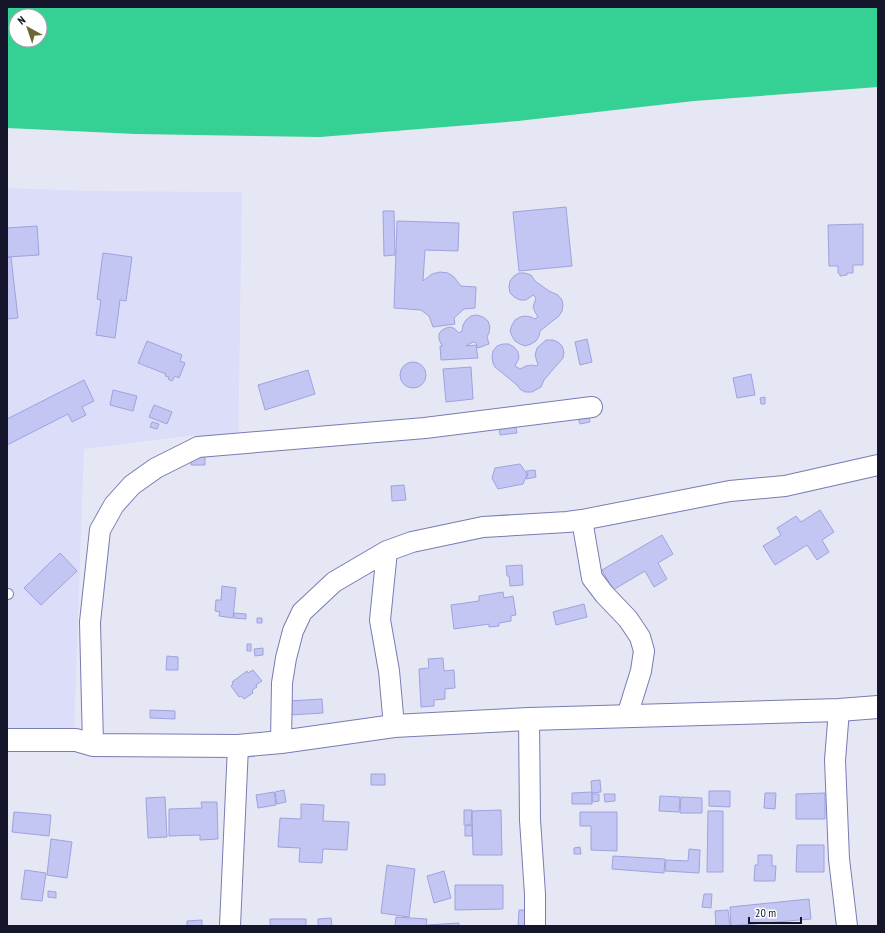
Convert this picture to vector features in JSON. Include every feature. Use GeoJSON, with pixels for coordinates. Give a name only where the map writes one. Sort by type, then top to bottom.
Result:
{"type":"FeatureCollection","features":[{"type":"Feature","properties":{"kind":"main road"},"geometry":{"type":"LineString","coordinates":[[7,740],[76,740],[93,745],[238,746],[281,742],[394,726],[529,719],[839,710],[878,707]]}},
{"type":"Feature","properties":{"kind":"street"},"geometry":{"type":"LineString","coordinates":[[93,745],[90,622],[100,530],[114,505],[132,485],[156,468],[198,447],[426,428],[592,407]]}},
{"type":"Feature","properties":{"kind":"street"},"geometry":{"type":"LineString","coordinates":[[281,742],[282,683],[286,658],[293,631],[302,612],[334,582],[387,551],[412,542],[483,527],[582,520],[730,491],[785,486],[878,465]]}},
{"type":"Feature","properties":{"kind":"street"},"geometry":{"type":"LineString","coordinates":[[582,520],[592,578],[632,625],[640,637],[644,651],[641,671],[627,716]]}},
{"type":"Feature","properties":{"kind":"street"},"geometry":{"type":"LineString","coordinates":[[387,551],[380,620],[389,671],[394,726]]}},
{"type":"Feature","properties":{"kind":"street"},"geometry":{"type":"LineString","coordinates":[[839,710],[835,774],[839,859],[848,926]]}},
{"type":"Feature","properties":{"kind":"street"},"geometry":{"type":"LineString","coordinates":[[529,719],[530,820],[535,894],[535,926]]}},
{"type":"Feature","properties":{"kind":"street"},"geometry":{"type":"LineString","coordinates":[[230,926],[238,746]]}},
{"type":"Feature","properties":{"kind":"shaded area"},"geometry":{"type":"Polygon","coordinates":[[[7,7],[878,7],[878,87],[694,101],[518,121],[320,137],[136,134],[7,128],[7,7]]]}},
{"type":"Feature","properties":{"kind":"shaded area"},"geometry":{"type":"Polygon","coordinates":[[[7,188],[89,191],[242,192],[238,451],[194,435],[84,449],[74,731],[7,734],[7,188]]]}},
{"type":"Feature","properties":{"kind":"building"},"geometry":{"type":"Polygon","coordinates":[[[566,207],[572,266],[519,271],[513,212],[566,207]]]}},
{"type":"Feature","properties":{"kind":"building"},"geometry":{"type":"Polygon","coordinates":[[[383,211],[394,211],[395,255],[384,256],[383,211]]]}},
{"type":"Feature","properties":{"kind":"building"},"geometry":{"type":"Polygon","coordinates":[[[397,221],[459,223],[458,251],[425,250],[423,281],[432,274],[440,272],[448,273],[454,277],[461,286],[476,287],[475,308],[464,309],[454,318],[455,324],[433,327],[429,316],[421,310],[394,308],[397,221]]]}},
{"type":"Feature","properties":{"kind":"building"},"geometry":{"type":"Polygon","coordinates":[[[863,224],[863,265],[853,265],[853,273],[847,273],[847,275],[840,276],[838,273],[838,266],[829,266],[828,225],[863,224]]]}},
{"type":"Feature","properties":{"kind":"building"},"geometry":{"type":"Polygon","coordinates":[[[37,226],[39,255],[7,257],[7,228],[37,226]]]}},
{"type":"Feature","properties":{"kind":"building"},"geometry":{"type":"Polygon","coordinates":[[[103,253],[132,257],[126,301],[120,300],[115,338],[96,335],[101,300],[97,299],[103,253]]]}},
{"type":"Feature","properties":{"kind":"building"},"geometry":{"type":"Polygon","coordinates":[[[11,257],[18,318],[7,319],[7,258],[11,257]]]}},
{"type":"Feature","properties":{"kind":"building"},"geometry":{"type":"Polygon","coordinates":[[[519,273],[531,275],[535,281],[549,291],[558,295],[562,300],[563,305],[559,316],[540,331],[536,341],[525,346],[515,341],[510,331],[512,325],[515,320],[520,317],[525,316],[535,319],[538,317],[533,307],[536,298],[533,295],[526,300],[520,300],[510,293],[510,281],[519,273]]]}},
{"type":"Feature","properties":{"kind":"building"},"geometry":{"type":"Polygon","coordinates":[[[477,315],[488,321],[490,327],[487,337],[489,344],[478,348],[476,343],[473,342],[466,346],[476,345],[478,358],[441,360],[440,346],[443,346],[439,339],[439,334],[442,330],[451,327],[459,333],[462,331],[466,320],[471,316],[477,315]]]}},
{"type":"Feature","properties":{"kind":"building"},"geometry":{"type":"Polygon","coordinates":[[[587,339],[592,362],[580,365],[575,342],[587,339]]]}},
{"type":"Feature","properties":{"kind":"building"},"geometry":{"type":"Polygon","coordinates":[[[546,340],[553,340],[562,346],[564,352],[563,358],[544,380],[541,387],[532,392],[525,392],[520,389],[495,367],[493,363],[493,351],[497,346],[509,344],[518,352],[519,358],[515,366],[520,369],[526,366],[536,366],[538,365],[535,355],[537,348],[546,340]]]}},
{"type":"Feature","properties":{"kind":"building"},"geometry":{"type":"Polygon","coordinates":[[[147,341],[182,355],[180,361],[185,363],[179,378],[175,376],[172,381],[168,379],[169,377],[165,376],[166,374],[138,363],[147,341]]]}},
{"type":"Feature","properties":{"kind":"building"},"geometry":{"type":"Polygon","coordinates":[[[413,362],[422,366],[426,375],[422,384],[413,388],[404,384],[400,375],[404,366],[413,362]]]}},
{"type":"Feature","properties":{"kind":"building"},"geometry":{"type":"Polygon","coordinates":[[[471,367],[473,399],[446,402],[443,369],[471,367]]]}},
{"type":"Feature","properties":{"kind":"building"},"geometry":{"type":"Polygon","coordinates":[[[308,370],[315,394],[265,410],[258,385],[308,370]]]}},
{"type":"Feature","properties":{"kind":"building"},"geometry":{"type":"Polygon","coordinates":[[[751,374],[755,395],[737,398],[733,378],[751,374]]]}},
{"type":"Feature","properties":{"kind":"building"},"geometry":{"type":"Polygon","coordinates":[[[84,380],[94,401],[82,407],[86,415],[72,422],[68,414],[7,445],[7,419],[84,380]]]}},
{"type":"Feature","properties":{"kind":"building"},"geometry":{"type":"Polygon","coordinates":[[[113,390],[137,396],[133,411],[110,405],[113,390]]]}},
{"type":"Feature","properties":{"kind":"building"},"geometry":{"type":"Polygon","coordinates":[[[765,397],[765,404],[761,404],[760,398],[765,397]]]}},
{"type":"Feature","properties":{"kind":"building"},"geometry":{"type":"Polygon","coordinates":[[[154,405],[172,412],[167,424],[149,417],[154,405]]]}},
{"type":"Feature","properties":{"kind":"building"},"geometry":{"type":"Polygon","coordinates":[[[589,415],[590,422],[580,424],[578,417],[589,415]]]}},
{"type":"Feature","properties":{"kind":"building"},"geometry":{"type":"Polygon","coordinates":[[[152,422],[159,424],[157,429],[150,427],[152,422]]]}},
{"type":"Feature","properties":{"kind":"building"},"geometry":{"type":"Polygon","coordinates":[[[515,423],[517,433],[500,435],[499,425],[515,423]]]}},
{"type":"Feature","properties":{"kind":"building"},"geometry":{"type":"Polygon","coordinates":[[[191,456],[205,456],[205,465],[191,465],[191,456]]]}},
{"type":"Feature","properties":{"kind":"building"},"geometry":{"type":"Polygon","coordinates":[[[520,464],[527,474],[523,484],[498,489],[492,478],[495,468],[520,464]]]}},
{"type":"Feature","properties":{"kind":"building"},"geometry":{"type":"Polygon","coordinates":[[[535,470],[536,477],[526,479],[528,474],[526,471],[535,470]]]}},
{"type":"Feature","properties":{"kind":"building"},"geometry":{"type":"Polygon","coordinates":[[[404,485],[406,500],[392,501],[391,486],[404,485]]]}},
{"type":"Feature","properties":{"kind":"building"},"geometry":{"type":"Polygon","coordinates":[[[820,510],[834,532],[822,540],[829,552],[817,560],[807,545],[775,565],[763,546],[781,535],[777,528],[796,516],[801,522],[820,510]]]}},
{"type":"Feature","properties":{"kind":"building"},"geometry":{"type":"Polygon","coordinates":[[[662,535],[673,554],[658,563],[667,579],[654,587],[645,571],[613,590],[602,570],[662,535]]]}},
{"type":"Feature","properties":{"kind":"building"},"geometry":{"type":"Polygon","coordinates":[[[60,553],[77,571],[41,605],[24,588],[60,553]]]}},
{"type":"Feature","properties":{"kind":"building"},"geometry":{"type":"Polygon","coordinates":[[[522,565],[523,585],[510,586],[506,566],[522,565]]]}},
{"type":"Feature","properties":{"kind":"building"},"geometry":{"type":"Polygon","coordinates":[[[222,586],[236,588],[233,618],[219,616],[220,612],[215,611],[216,600],[221,600],[222,586]]]}},
{"type":"Feature","properties":{"kind":"building"},"geometry":{"type":"Polygon","coordinates":[[[503,592],[504,598],[513,596],[516,615],[511,616],[511,621],[499,623],[499,626],[489,627],[489,624],[454,629],[451,605],[479,601],[479,596],[503,592]]]}},
{"type":"Feature","properties":{"kind":"building"},"geometry":{"type":"Polygon","coordinates":[[[584,604],[587,617],[556,625],[553,612],[584,604]]]}},
{"type":"Feature","properties":{"kind":"building"},"geometry":{"type":"Polygon","coordinates":[[[234,613],[246,614],[246,619],[234,618],[234,613]]]}},
{"type":"Feature","properties":{"kind":"building"},"geometry":{"type":"Polygon","coordinates":[[[257,618],[262,618],[262,623],[257,623],[257,618]]]}},
{"type":"Feature","properties":{"kind":"building"},"geometry":{"type":"Polygon","coordinates":[[[247,644],[251,644],[251,651],[247,651],[247,644]]]}},
{"type":"Feature","properties":{"kind":"building"},"geometry":{"type":"Polygon","coordinates":[[[263,648],[263,655],[255,656],[254,649],[263,648]]]}},
{"type":"Feature","properties":{"kind":"building"},"geometry":{"type":"Polygon","coordinates":[[[167,656],[178,657],[178,670],[166,670],[167,656]]]}},
{"type":"Feature","properties":{"kind":"building"},"geometry":{"type":"Polygon","coordinates":[[[443,658],[444,671],[454,670],[455,688],[445,689],[445,699],[434,700],[434,706],[421,707],[419,669],[429,668],[428,659],[443,658]]]}},
{"type":"Feature","properties":{"kind":"building"},"geometry":{"type":"Polygon","coordinates":[[[253,670],[262,681],[252,690],[253,693],[244,699],[241,696],[239,697],[231,686],[233,684],[232,682],[247,671],[248,673],[253,670]]]}},
{"type":"Feature","properties":{"kind":"building"},"geometry":{"type":"Polygon","coordinates":[[[322,699],[323,713],[290,715],[289,701],[322,699]]]}},
{"type":"Feature","properties":{"kind":"building"},"geometry":{"type":"Polygon","coordinates":[[[150,710],[175,711],[175,719],[150,718],[150,710]]]}},
{"type":"Feature","properties":{"kind":"building"},"geometry":{"type":"Polygon","coordinates":[[[371,774],[385,774],[385,785],[371,785],[371,774]]]}},
{"type":"Feature","properties":{"kind":"building"},"geometry":{"type":"Polygon","coordinates":[[[600,780],[601,792],[592,793],[591,781],[600,780]]]}},
{"type":"Feature","properties":{"kind":"building"},"geometry":{"type":"Polygon","coordinates":[[[284,790],[286,802],[277,804],[275,792],[284,790]]]}},
{"type":"Feature","properties":{"kind":"building"},"geometry":{"type":"Polygon","coordinates":[[[709,791],[730,791],[730,807],[709,806],[709,791]]]}},
{"type":"Feature","properties":{"kind":"building"},"geometry":{"type":"Polygon","coordinates":[[[274,792],[276,805],[258,808],[256,795],[274,792]]]}},
{"type":"Feature","properties":{"kind":"building"},"geometry":{"type":"Polygon","coordinates":[[[592,792],[592,804],[572,804],[572,793],[592,792]]]}},
{"type":"Feature","properties":{"kind":"building"},"geometry":{"type":"Polygon","coordinates":[[[765,793],[776,793],[775,809],[764,808],[765,793]]]}},
{"type":"Feature","properties":{"kind":"building"},"geometry":{"type":"Polygon","coordinates":[[[825,793],[825,819],[796,819],[796,794],[825,793]]]}},
{"type":"Feature","properties":{"kind":"building"},"geometry":{"type":"Polygon","coordinates":[[[592,794],[599,794],[599,801],[592,802],[592,794]]]}},
{"type":"Feature","properties":{"kind":"building"},"geometry":{"type":"Polygon","coordinates":[[[604,794],[615,794],[615,801],[605,802],[604,794]]]}},
{"type":"Feature","properties":{"kind":"building"},"geometry":{"type":"Polygon","coordinates":[[[660,796],[680,797],[679,812],[659,811],[660,796]]]}},
{"type":"Feature","properties":{"kind":"building"},"geometry":{"type":"Polygon","coordinates":[[[165,797],[167,837],[148,838],[146,798],[165,797]]]}},
{"type":"Feature","properties":{"kind":"building"},"geometry":{"type":"Polygon","coordinates":[[[681,797],[702,798],[702,813],[680,813],[681,797]]]}},
{"type":"Feature","properties":{"kind":"building"},"geometry":{"type":"Polygon","coordinates":[[[201,802],[217,802],[218,839],[200,840],[200,835],[169,836],[169,809],[202,808],[201,802]]]}},
{"type":"Feature","properties":{"kind":"building"},"geometry":{"type":"Polygon","coordinates":[[[301,804],[324,805],[323,821],[349,822],[347,850],[323,849],[322,863],[299,862],[300,848],[278,847],[280,818],[301,819],[301,804]]]}},
{"type":"Feature","properties":{"kind":"building"},"geometry":{"type":"Polygon","coordinates":[[[464,810],[472,810],[471,825],[464,825],[464,810]]]}},
{"type":"Feature","properties":{"kind":"building"},"geometry":{"type":"Polygon","coordinates":[[[501,810],[502,855],[473,855],[472,811],[501,810]]]}},
{"type":"Feature","properties":{"kind":"building"},"geometry":{"type":"Polygon","coordinates":[[[708,811],[723,811],[723,872],[707,872],[708,811]]]}},
{"type":"Feature","properties":{"kind":"building"},"geometry":{"type":"Polygon","coordinates":[[[14,812],[51,815],[49,836],[12,832],[14,812]]]}},
{"type":"Feature","properties":{"kind":"building"},"geometry":{"type":"Polygon","coordinates":[[[580,812],[617,812],[617,851],[591,850],[591,826],[580,826],[580,812]]]}},
{"type":"Feature","properties":{"kind":"building"},"geometry":{"type":"Polygon","coordinates":[[[472,825],[472,836],[465,836],[465,826],[472,825]]]}},
{"type":"Feature","properties":{"kind":"building"},"geometry":{"type":"Polygon","coordinates":[[[51,839],[72,842],[67,878],[47,875],[51,839]]]}},
{"type":"Feature","properties":{"kind":"building"},"geometry":{"type":"Polygon","coordinates":[[[797,845],[824,845],[824,872],[796,872],[797,845]]]}},
{"type":"Feature","properties":{"kind":"building"},"geometry":{"type":"Polygon","coordinates":[[[580,847],[581,854],[574,854],[574,848],[580,847]]]}},
{"type":"Feature","properties":{"kind":"building"},"geometry":{"type":"Polygon","coordinates":[[[689,849],[700,850],[699,873],[665,871],[666,860],[688,861],[689,849]]]}},
{"type":"Feature","properties":{"kind":"building"},"geometry":{"type":"Polygon","coordinates":[[[758,855],[772,855],[772,866],[776,866],[775,881],[754,881],[755,865],[758,865],[758,855]]]}},
{"type":"Feature","properties":{"kind":"building"},"geometry":{"type":"Polygon","coordinates":[[[613,856],[665,859],[664,873],[612,869],[613,856]]]}},
{"type":"Feature","properties":{"kind":"building"},"geometry":{"type":"Polygon","coordinates":[[[387,865],[415,869],[409,917],[381,913],[387,865]]]}},
{"type":"Feature","properties":{"kind":"building"},"geometry":{"type":"Polygon","coordinates":[[[25,870],[46,873],[42,901],[21,899],[25,870]]]}},
{"type":"Feature","properties":{"kind":"building"},"geometry":{"type":"Polygon","coordinates":[[[444,871],[451,898],[434,903],[427,876],[444,871]]]}},
{"type":"Feature","properties":{"kind":"building"},"geometry":{"type":"Polygon","coordinates":[[[455,885],[503,885],[503,909],[455,910],[455,885]]]}},
{"type":"Feature","properties":{"kind":"building"},"geometry":{"type":"Polygon","coordinates":[[[48,891],[56,892],[56,898],[48,897],[48,891]]]}},
{"type":"Feature","properties":{"kind":"building"},"geometry":{"type":"Polygon","coordinates":[[[704,894],[712,894],[711,908],[702,907],[704,894]]]}},
{"type":"Feature","properties":{"kind":"building"},"geometry":{"type":"Polygon","coordinates":[[[809,899],[811,919],[731,926],[730,907],[809,899]]]}},
{"type":"Feature","properties":{"kind":"building"},"geometry":{"type":"Polygon","coordinates":[[[519,910],[526,910],[525,926],[518,926],[519,910]]]}},
{"type":"Feature","properties":{"kind":"building"},"geometry":{"type":"Polygon","coordinates":[[[728,910],[730,926],[716,926],[715,911],[728,910]]]}},
{"type":"Feature","properties":{"kind":"building"},"geometry":{"type":"Polygon","coordinates":[[[396,917],[427,919],[426,926],[395,926],[396,917]]]}},
{"type":"Feature","properties":{"kind":"building"},"geometry":{"type":"Polygon","coordinates":[[[331,918],[332,926],[318,926],[318,919],[331,918]]]}},
{"type":"Feature","properties":{"kind":"building"},"geometry":{"type":"Polygon","coordinates":[[[270,919],[306,919],[306,926],[270,926],[270,919]]]}},
{"type":"Feature","properties":{"kind":"building"},"geometry":{"type":"Polygon","coordinates":[[[202,920],[202,926],[187,926],[187,921],[202,920]]]}},
{"type":"Feature","properties":{"kind":"building"},"geometry":{"type":"Polygon","coordinates":[[[459,923],[459,926],[427,926],[427,925],[459,923]]]}}]}
